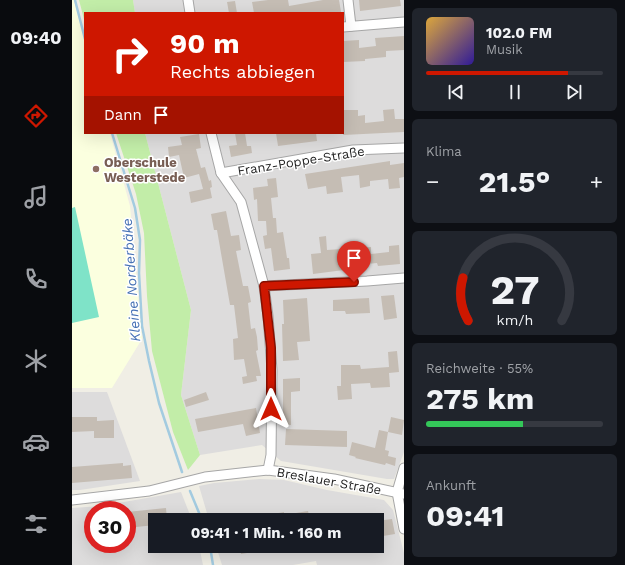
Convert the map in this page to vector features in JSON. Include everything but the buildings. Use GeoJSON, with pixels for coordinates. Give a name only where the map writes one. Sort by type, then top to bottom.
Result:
{"type":"FeatureCollection","features":[{"type":"Feature","properties":{"kind":"street"},"geometry":{"type":"LineString","coordinates":[[188,0],[190,12]]}},
{"type":"Feature","properties":{"kind":"street"},"geometry":{"type":"LineString","coordinates":[[348,0],[347,27],[404,22]]}},
{"type":"Feature","properties":{"kind":"street"},"geometry":{"type":"LineString","coordinates":[[210,134],[222,173],[241,202],[264,286],[272,370],[271,455],[268,470]]}},
{"type":"Feature","properties":{"kind":"street","name":"Franz-Poppe-Straße"},"geometry":{"type":"LineString","coordinates":[[222,173],[353,150],[404,148]]}},
{"type":"Feature","properties":{"kind":"street"},"geometry":{"type":"LineString","coordinates":[[264,286],[404,278]]}},
{"type":"Feature","properties":{"kind":"street"},"geometry":{"type":"LineString","coordinates":[[404,468],[401,493],[404,529]]}},
{"type":"Feature","properties":{"kind":"street","name":"Breslauer Straße"},"geometry":{"type":"LineString","coordinates":[[72,500],[149,491],[205,477],[268,470],[334,479],[401,493]]}},
{"type":"Feature","properties":{"kind":"shaded area","name":"Oberschule Westerstede"},"geometry":{"type":"Polygon","coordinates":[[[72,0],[74,0],[84,38],[84,134],[110,134],[130,206],[142,339],[112,388],[72,388],[72,0]]]}},
{"type":"Feature","properties":{"kind":"shaded area"},"geometry":{"type":"Polygon","coordinates":[[[133,0],[404,0],[404,452],[394,479],[281,461],[262,445],[200,455],[181,395],[191,310],[145,134],[344,134],[344,12],[135,12],[133,0]]]}},
{"type":"Feature","properties":{"kind":"shaded area"},"geometry":{"type":"Polygon","coordinates":[[[72,392],[107,392],[140,481],[72,490],[72,392]]]}},
{"type":"Feature","properties":{"kind":"shaded area"},"geometry":{"type":"Polygon","coordinates":[[[259,479],[284,480],[327,490],[384,500],[393,510],[404,553],[404,565],[317,565],[316,561],[293,565],[222,565],[218,553],[384,553],[384,513],[207,513],[199,486],[214,483],[259,479]]]}},
{"type":"Feature","properties":{"kind":"shaded area"},"geometry":{"type":"Polygon","coordinates":[[[181,492],[189,513],[148,513],[148,553],[200,553],[203,565],[72,565],[72,508],[84,507],[84,553],[136,553],[136,501],[130,501],[181,492]]]}},
{"type":"Feature","properties":{"kind":"green space"},"geometry":{"type":"Polygon","coordinates":[[[79,0],[133,0],[135,12],[84,12],[84,19],[79,0]]]}},
{"type":"Feature","properties":{"kind":"green space"},"geometry":{"type":"Polygon","coordinates":[[[116,134],[145,134],[191,310],[181,395],[200,455],[188,470],[173,432],[152,351],[147,296],[144,233],[136,194],[116,134]]]}},
{"type":"Feature","properties":{"kind":"green space"},"geometry":{"type":"Polygon","coordinates":[[[75,207],[99,317],[72,323],[72,208],[75,207]]]}},
{"type":"Feature","properties":{"kind":"waterway","name":"Kleine Norderbäke"},"geometry":{"type":"LineString","coordinates":[[75,0],[84,35]]}},
{"type":"Feature","properties":{"kind":"waterway","name":"Kleine Norderbäke"},"geometry":{"type":"LineString","coordinates":[[112,134],[135,208],[140,240],[139,273],[142,326],[149,361],[159,403],[182,472]]}},
{"type":"Feature","properties":{"kind":"waterway","name":"Kleine Norderbäke"},"geometry":{"type":"LineString","coordinates":[[190,491],[199,513]]}},
{"type":"Feature","properties":{"kind":"waterway","name":"Kleine Norderbäke"},"geometry":{"type":"LineString","coordinates":[[211,553],[213,565]]}},
{"type":"Feature","properties":{"kind":"place","name":"Oberschule Westerstede"},"geometry":{"type":"Point","coordinates":[96,169]}},
{"type":"Feature","properties":{"kind":"route"},"geometry":{"type":"LineString","coordinates":[[271,409],[271,348],[264,286],[354,282]]}}]}
